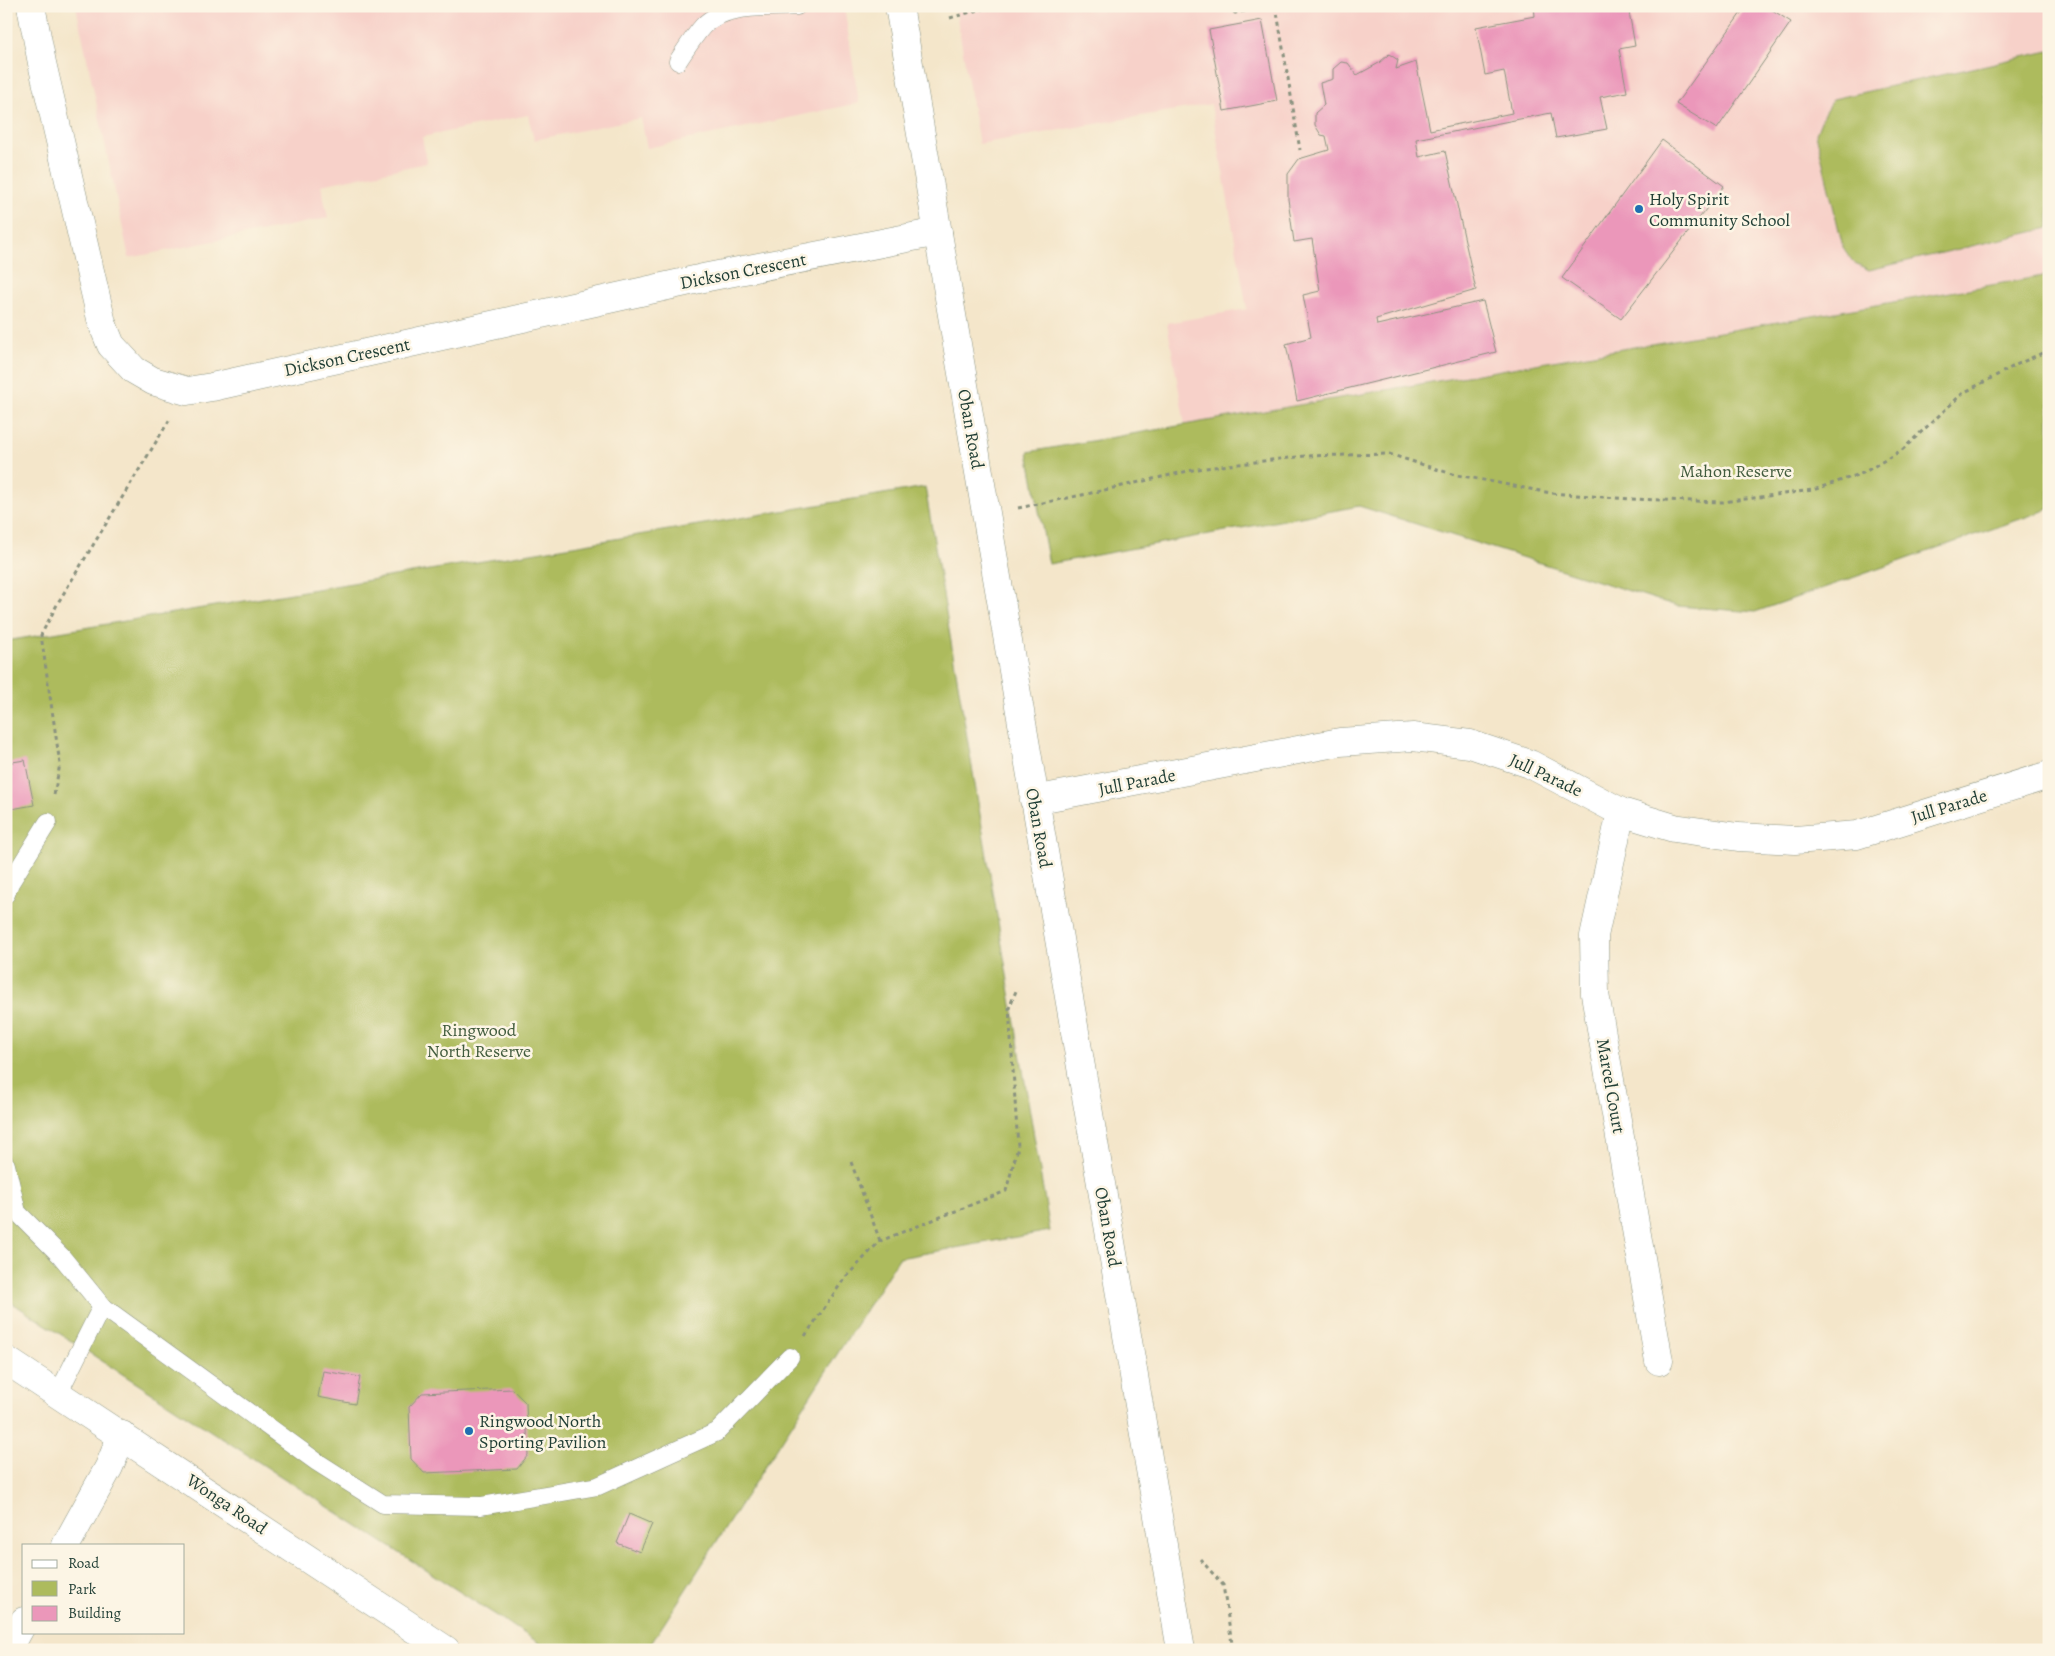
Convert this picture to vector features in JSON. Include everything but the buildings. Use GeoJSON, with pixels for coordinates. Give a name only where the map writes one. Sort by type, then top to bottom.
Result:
{"type":"FeatureCollection","features":[{"type":"Feature","properties":{"kind":"street","name":"Dickson Crescent"},"geometry":{"type":"LineString","coordinates":[[31,6],[42,63],[102,323],[111,345],[134,370],[153,382],[187,391],[708,277],[938,232]]}},
{"type":"Feature","properties":{"kind":"street","name":"Oban Road"},"geometry":{"type":"LineString","coordinates":[[899,6],[1181,1650]]}},
{"type":"Feature","properties":{"kind":"street","name":"Jull Parade"},"geometry":{"type":"LineString","coordinates":[[1034,800],[1340,742],[1413,736],[1470,744],[1530,764],[1621,812],[1674,828],[1738,837],[1795,840],[1857,835],[2048,778]]}},
{"type":"Feature","properties":{"kind":"street","name":"Marcel Court"},"geometry":{"type":"LineString","coordinates":[[1621,812],[1594,936],[1595,994],[1659,1361]]}},
{"type":"Feature","properties":{"kind":"street","name":"Wonga Road"},"geometry":{"type":"LineString","coordinates":[[6,1360],[446,1650]]}},
{"type":"Feature","properties":{"kind":"street"},"geometry":{"type":"LineString","coordinates":[[67,1544],[109,1467],[122,1435]]}},
{"type":"Feature","properties":{"kind":"street"},"geometry":{"type":"LineString","coordinates":[[8,1650],[22,1625]]}},
{"type":"Feature","properties":{"kind":"lane"},"geometry":{"type":"LineString","coordinates":[[678,61],[704,25],[720,14],[738,10],[797,6]]}},
{"type":"Feature","properties":{"kind":"lane"},"geometry":{"type":"LineString","coordinates":[[6,894],[10,883],[48,822]]}},
{"type":"Feature","properties":{"kind":"lane"},"geometry":{"type":"LineString","coordinates":[[6,1165],[17,1212],[61,1256],[102,1306],[317,1462],[383,1504],[481,1506],[598,1486],[717,1432],[790,1357]]}},
{"type":"Feature","properties":{"kind":"lane"},"geometry":{"type":"LineString","coordinates":[[58,1394],[102,1306]]}},
{"type":"Feature","properties":{"kind":"path"},"geometry":{"type":"LineString","coordinates":[[950,18],[992,6]]}},
{"type":"Feature","properties":{"kind":"path"},"geometry":{"type":"LineString","coordinates":[[1228,6],[1235,13],[1270,6]]}},
{"type":"Feature","properties":{"kind":"path"},"geometry":{"type":"LineString","coordinates":[[1276,6],[1300,150]]}},
{"type":"Feature","properties":{"kind":"path"},"geometry":{"type":"LineString","coordinates":[[985,514],[1088,494],[1197,468],[1304,456],[1390,454],[1452,474],[1542,491],[1630,499],[1723,502],[1813,490],[1863,473],[1902,450],[1963,393],[2049,350]]}},
{"type":"Feature","properties":{"kind":"path"},"geometry":{"type":"LineString","coordinates":[[48,822],[60,764],[41,635],[64,593],[187,391]]}},
{"type":"Feature","properties":{"kind":"path"},"geometry":{"type":"LineString","coordinates":[[790,1357],[844,1279],[880,1241],[1006,1191],[1018,1147],[1009,1008],[1016,991]]}},
{"type":"Feature","properties":{"kind":"path"},"geometry":{"type":"LineString","coordinates":[[850,1162],[880,1241]]}},
{"type":"Feature","properties":{"kind":"path"},"geometry":{"type":"LineString","coordinates":[[1222,1585],[1234,1650]]}},
{"type":"Feature","properties":{"kind":"shaded area"},"geometry":{"type":"Polygon","coordinates":[[[76,6],[844,6],[859,103],[647,148],[641,118],[534,140],[528,115],[422,137],[427,163],[321,185],[328,218],[129,258],[76,6]]]}},
{"type":"Feature","properties":{"kind":"shaded area","name":"Holy Spirit Community School"},"geometry":{"type":"Polygon","coordinates":[[[955,6],[2049,6],[2049,275],[1185,425],[1167,323],[1247,309],[1211,104],[979,144],[955,6]]]}},
{"type":"Feature","properties":{"kind":"green space"},"geometry":{"type":"Polygon","coordinates":[[[2049,51],[2049,228],[1869,270],[1853,262],[1843,247],[1816,134],[1823,116],[1833,99],[2049,51]]]}},
{"type":"Feature","properties":{"kind":"green space","name":"Mahon Reserve"},"geometry":{"type":"Polygon","coordinates":[[[2049,275],[2049,509],[1755,612],[1677,606],[1359,506],[1049,564],[1028,452],[2049,275]]]}},
{"type":"Feature","properties":{"kind":"green space","name":"Ringwood North Reserve"},"geometry":{"type":"Polygon","coordinates":[[[925,487],[1050,1231],[899,1258],[647,1650],[550,1650],[6,1299],[6,641],[925,487]]]}},
{"type":"Feature","properties":{"kind":"place","name":"Holy Spirit Community School"},"geometry":{"type":"Point","coordinates":[1639,209]}},
{"type":"Feature","properties":{"kind":"place","name":"Ringwood North Sporting Pavilion"},"geometry":{"type":"Point","coordinates":[469,1431]}}]}
